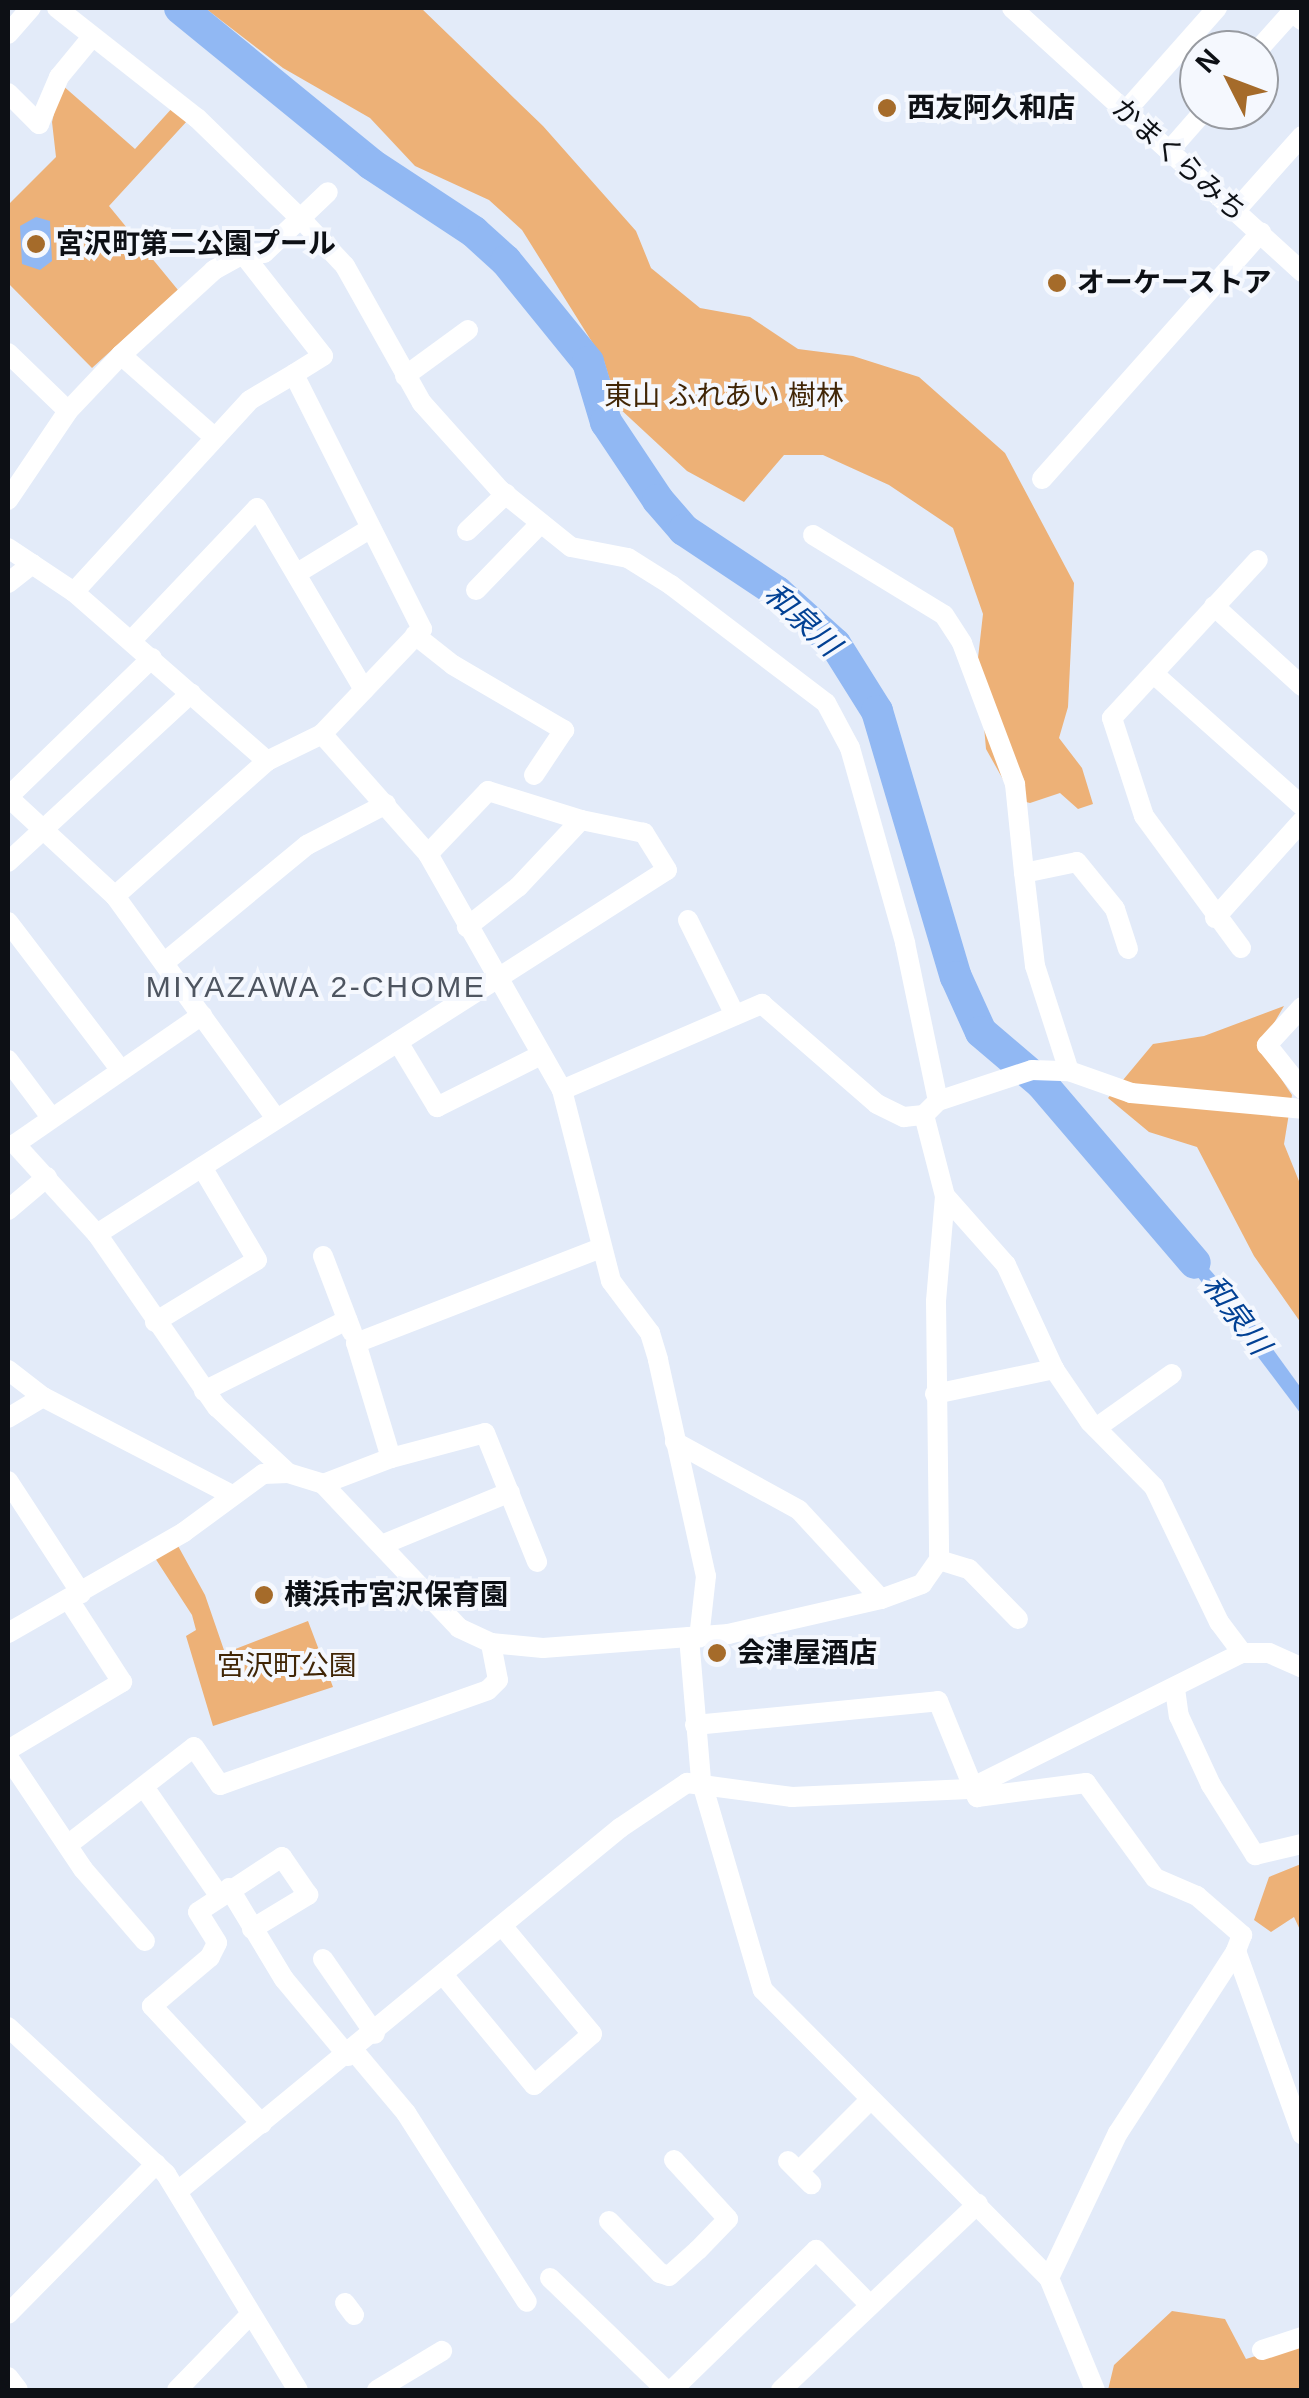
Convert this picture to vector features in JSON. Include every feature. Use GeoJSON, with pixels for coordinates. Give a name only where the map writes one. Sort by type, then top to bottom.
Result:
{"type":"FeatureCollection","features":[{"type":"Feature","properties":{"kind":"street"},"geometry":{"type":"LineString","coordinates":[[8,34],[31,8]]}},
{"type":"Feature","properties":{"kind":"street"},"geometry":{"type":"LineString","coordinates":[[8,1633],[184,1532],[230,1494],[263,1474],[288,1473],[323,1484],[384,1544],[458,1628],[491,1644],[543,1648],[694,1638],[882,1600],[922,1584],[939,1560],[935,1394],[945,1196],[905,943],[850,748],[826,703],[656,576],[628,558],[572,547],[506,494],[453,444],[405,376],[344,266],[302,220],[182,105],[57,8]]}},
{"type":"Feature","properties":{"kind":"street"},"geometry":{"type":"LineString","coordinates":[[1125,112],[1217,8]]}},
{"type":"Feature","properties":{"kind":"street","name":"かまくらみち"},"geometry":{"type":"LineString","coordinates":[[1022,11],[1125,112],[1302,272]]}},
{"type":"Feature","properties":{"kind":"street"},"geometry":{"type":"LineString","coordinates":[[1276,30],[1292,12],[1302,20]]}},
{"type":"Feature","properties":{"kind":"street"},"geometry":{"type":"LineString","coordinates":[[8,93],[39,124],[59,77],[92,38]]}},
{"type":"Feature","properties":{"kind":"street"},"geometry":{"type":"LineString","coordinates":[[1169,151],[1187,130]]}},
{"type":"Feature","properties":{"kind":"street"},"geometry":{"type":"LineString","coordinates":[[1236,210],[1302,136]]}},
{"type":"Feature","properties":{"kind":"street"},"geometry":{"type":"LineString","coordinates":[[8,500],[16,468],[120,354],[214,270],[242,254],[264,253],[328,192]]}},
{"type":"Feature","properties":{"kind":"street"},"geometry":{"type":"LineString","coordinates":[[1042,478],[1260,232]]}},
{"type":"Feature","properties":{"kind":"street"},"geometry":{"type":"LineString","coordinates":[[74,592],[250,400],[323,356],[242,254]]}},
{"type":"Feature","properties":{"kind":"street"},"geometry":{"type":"LineString","coordinates":[[405,376],[468,330]]}},
{"type":"Feature","properties":{"kind":"street"},"geometry":{"type":"LineString","coordinates":[[8,352],[68,412]]}},
{"type":"Feature","properties":{"kind":"street"},"geometry":{"type":"LineString","coordinates":[[120,354],[214,438]]}},
{"type":"Feature","properties":{"kind":"street"},"geometry":{"type":"LineString","coordinates":[[115,896],[266,761],[322,734],[422,628],[294,374]]}},
{"type":"Feature","properties":{"kind":"street"},"geometry":{"type":"LineString","coordinates":[[467,530],[506,494]]}},
{"type":"Feature","properties":{"kind":"street"},"geometry":{"type":"LineString","coordinates":[[132,641],[257,508],[299,572],[364,690]]}},
{"type":"Feature","properties":{"kind":"street"},"geometry":{"type":"LineString","coordinates":[[476,590],[541,523]]}},
{"type":"Feature","properties":{"kind":"street"},"geometry":{"type":"LineString","coordinates":[[299,572],[370,528]]}},
{"type":"Feature","properties":{"kind":"street"},"geometry":{"type":"LineString","coordinates":[[814,535],[936,609],[962,643],[1015,784],[1035,966],[1069,1071]]}},
{"type":"Feature","properties":{"kind":"street"},"geometry":{"type":"LineString","coordinates":[[8,548],[74,592],[266,761]]}},
{"type":"Feature","properties":{"kind":"street"},"geometry":{"type":"LineString","coordinates":[[1241,948],[1215,918],[1144,816],[1112,718],[1258,560]]}},
{"type":"Feature","properties":{"kind":"street"},"geometry":{"type":"LineString","coordinates":[[8,583],[32,564]]}},
{"type":"Feature","properties":{"kind":"street"},"geometry":{"type":"LineString","coordinates":[[1214,606],[1302,686]]}},
{"type":"Feature","properties":{"kind":"street"},"geometry":{"type":"LineString","coordinates":[[415,636],[453,665],[564,730],[534,775]]}},
{"type":"Feature","properties":{"kind":"street"},"geometry":{"type":"LineString","coordinates":[[152,658],[8,797],[115,896],[275,1117]]}},
{"type":"Feature","properties":{"kind":"street"},"geometry":{"type":"LineString","coordinates":[[1154,674],[1302,806]]}},
{"type":"Feature","properties":{"kind":"street"},"geometry":{"type":"LineString","coordinates":[[8,862],[190,693]]}},
{"type":"Feature","properties":{"kind":"street"},"geometry":{"type":"LineString","coordinates":[[322,734],[428,854],[562,1090],[611,1281],[650,1333],[706,1576],[694,1638],[695,1725],[701,1780],[763,1990],[1049,2278],[1095,2390]]}},
{"type":"Feature","properties":{"kind":"street"},"geometry":{"type":"LineString","coordinates":[[97,1234],[667,870],[644,833],[581,820],[488,791],[428,854]]}},
{"type":"Feature","properties":{"kind":"street"},"geometry":{"type":"LineString","coordinates":[[165,962],[307,845],[386,804]]}},
{"type":"Feature","properties":{"kind":"street"},"geometry":{"type":"LineString","coordinates":[[467,927],[518,887],[581,820]]}},
{"type":"Feature","properties":{"kind":"street"},"geometry":{"type":"LineString","coordinates":[[1215,918],[1302,821]]}},
{"type":"Feature","properties":{"kind":"street"},"geometry":{"type":"LineString","coordinates":[[1024,873],[1077,862],[1115,910],[1128,949]]}},
{"type":"Feature","properties":{"kind":"street"},"geometry":{"type":"LineString","coordinates":[[688,920],[734,1015]]}},
{"type":"Feature","properties":{"kind":"street"},"geometry":{"type":"LineString","coordinates":[[8,922],[120,1069]]}},
{"type":"Feature","properties":{"kind":"street"},"geometry":{"type":"LineString","coordinates":[[562,1090],[762,1004],[877,1104],[904,1116],[1032,1070],[1069,1071],[1131,1094],[1300,1114]]}},
{"type":"Feature","properties":{"kind":"street"},"geometry":{"type":"LineString","coordinates":[[1302,1007],[1267,1046],[1302,1088]]}},
{"type":"Feature","properties":{"kind":"street"},"geometry":{"type":"LineString","coordinates":[[202,1016],[15,1144],[97,1234],[204,1390],[288,1473]]}},
{"type":"Feature","properties":{"kind":"street"},"geometry":{"type":"LineString","coordinates":[[398,1042],[437,1107],[541,1056]]}},
{"type":"Feature","properties":{"kind":"street"},"geometry":{"type":"LineString","coordinates":[[8,1060],[51,1117]]}},
{"type":"Feature","properties":{"kind":"street"},"geometry":{"type":"LineString","coordinates":[[155,1322],[257,1260],[202,1167]]}},
{"type":"Feature","properties":{"kind":"street"},"geometry":{"type":"LineString","coordinates":[[8,1210],[48,1177]]}},
{"type":"Feature","properties":{"kind":"street"},"geometry":{"type":"LineString","coordinates":[[945,1196],[1006,1266],[1054,1369],[1096,1428],[1154,1487],[1219,1622],[1242,1653]]}},
{"type":"Feature","properties":{"kind":"street"},"geometry":{"type":"LineString","coordinates":[[356,1343],[602,1248]]}},
{"type":"Feature","properties":{"kind":"street"},"geometry":{"type":"LineString","coordinates":[[323,1256],[356,1343],[392,1458]]}},
{"type":"Feature","properties":{"kind":"street"},"geometry":{"type":"LineString","coordinates":[[204,1390],[347,1320]]}},
{"type":"Feature","properties":{"kind":"street"},"geometry":{"type":"LineString","coordinates":[[935,1394],[1054,1369]]}},
{"type":"Feature","properties":{"kind":"street"},"geometry":{"type":"LineString","coordinates":[[8,1370],[43,1397],[230,1494]]}},
{"type":"Feature","properties":{"kind":"street"},"geometry":{"type":"LineString","coordinates":[[1096,1428],[1172,1374]]}},
{"type":"Feature","properties":{"kind":"street"},"geometry":{"type":"LineString","coordinates":[[8,1418],[43,1397]]}},
{"type":"Feature","properties":{"kind":"street"},"geometry":{"type":"LineString","coordinates":[[323,1484],[392,1458],[485,1433],[537,1562]]}},
{"type":"Feature","properties":{"kind":"street"},"geometry":{"type":"LineString","coordinates":[[675,1442],[771,1488],[799,1510],[882,1600]]}},
{"type":"Feature","properties":{"kind":"street"},"geometry":{"type":"LineString","coordinates":[[8,1481],[16,1514],[75,1597],[122,1682],[8,1754],[83,1869],[145,1941]]}},
{"type":"Feature","properties":{"kind":"street"},"geometry":{"type":"LineString","coordinates":[[384,1544],[510,1492]]}},
{"type":"Feature","properties":{"kind":"street"},"geometry":{"type":"LineString","coordinates":[[939,1560],[969,1570],[1018,1619]]}},
{"type":"Feature","properties":{"kind":"street"},"geometry":{"type":"LineString","coordinates":[[70,1844],[194,1747],[220,1785],[488,1690],[498,1680],[491,1644]]}},
{"type":"Feature","properties":{"kind":"street"},"geometry":{"type":"LineString","coordinates":[[178,2191],[445,1977],[620,1828],[701,1780],[792,1798],[969,1789],[1242,1653],[1270,1653],[1302,1668]]}},
{"type":"Feature","properties":{"kind":"street"},"geometry":{"type":"LineString","coordinates":[[1175,1689],[1179,1716],[1211,1785],[1254,1856],[1302,1844]]}},
{"type":"Feature","properties":{"kind":"street"},"geometry":{"type":"LineString","coordinates":[[695,1725],[938,1701],[969,1789],[986,1799],[1065,1781],[1086,1783],[1154,1878],[1197,1896],[1242,1936],[1118,2133],[1049,2278]]}},
{"type":"Feature","properties":{"kind":"street"},"geometry":{"type":"LineString","coordinates":[[144,1787],[351,2054],[406,2113],[526,2302]]}},
{"type":"Feature","properties":{"kind":"street"},"geometry":{"type":"LineString","coordinates":[[252,1929],[308,1896],[282,1857],[224,1891],[198,1912],[217,1943],[210,1958],[152,2006],[262,2124]]}},
{"type":"Feature","properties":{"kind":"street"},"geometry":{"type":"LineString","coordinates":[[445,1977],[534,2086],[592,2034],[504,1928]]}},
{"type":"Feature","properties":{"kind":"street"},"geometry":{"type":"LineString","coordinates":[[1236,1951],[1302,2134]]}},
{"type":"Feature","properties":{"kind":"street"},"geometry":{"type":"LineString","coordinates":[[324,1958],[375,2034]]}},
{"type":"Feature","properties":{"kind":"street"},"geometry":{"type":"LineString","coordinates":[[8,2027],[156,2164],[178,2191],[293,2388]]}},
{"type":"Feature","properties":{"kind":"street"},"geometry":{"type":"LineString","coordinates":[[799,2172],[870,2100]]}},
{"type":"Feature","properties":{"kind":"street"},"geometry":{"type":"LineString","coordinates":[[609,2222],[660,2273],[669,2276],[698,2250],[728,2219],[674,2160]]}},
{"type":"Feature","properties":{"kind":"street"},"geometry":{"type":"LineString","coordinates":[[8,2314],[156,2164]]}},
{"type":"Feature","properties":{"kind":"street"},"geometry":{"type":"LineString","coordinates":[[781,2390],[868,2303],[978,2204]]}},
{"type":"Feature","properties":{"kind":"street"},"geometry":{"type":"LineString","coordinates":[[550,2278],[669,2390],[816,2250],[868,2303]]}},
{"type":"Feature","properties":{"kind":"street"},"geometry":{"type":"LineString","coordinates":[[177,2390],[250,2315]]}},
{"type":"Feature","properties":{"kind":"street"},"geometry":{"type":"LineString","coordinates":[[1262,2350],[1302,2337]]}},
{"type":"Feature","properties":{"kind":"street"},"geometry":{"type":"LineString","coordinates":[[377,2390],[442,2351]]}},
{"type":"Feature","properties":{"kind":"street"},"geometry":{"type":"LineString","coordinates":[[8,2377],[18,2390]]}},
{"type":"Feature","properties":{"kind":"green space","name":"東山 ふれあい 樹林"},"geometry":{"type":"Polygon","coordinates":[[[205,8],[421,8],[543,126],[636,231],[651,268],[700,308],[750,317],[798,349],[853,356],[919,377],[1005,453],[1074,583],[1068,707],[1059,738],[1082,768],[1093,804],[1078,809],[1060,793],[1030,803],[1014,799],[986,749],[978,658],[983,614],[953,528],[889,485],[823,455],[784,455],[744,502],[687,471],[618,407],[604,361],[522,230],[489,200],[415,166],[370,118],[283,68],[205,8]]]}},
{"type":"Feature","properties":{"kind":"green space"},"geometry":{"type":"Polygon","coordinates":[[[61,84],[135,149],[174,106],[188,120],[109,206],[178,290],[92,368],[8,283],[8,205],[56,157],[52,122],[61,84]]]}},
{"type":"Feature","properties":{"kind":"green space"},"geometry":{"type":"Polygon","coordinates":[[[1284,1006],[1260,1047],[1292,1095],[1284,1144],[1301,1186],[1301,1323],[1254,1256],[1197,1147],[1149,1132],[1108,1098],[1153,1044],[1204,1036],[1284,1006]]]}},
{"type":"Feature","properties":{"kind":"green space","name":"宮沢町公園"},"geometry":{"type":"Polygon","coordinates":[[[177,1544],[205,1595],[225,1653],[308,1621],[333,1687],[213,1726],[186,1636],[196,1630],[192,1615],[155,1558],[177,1544]]]}},
{"type":"Feature","properties":{"kind":"green space"},"geometry":{"type":"Polygon","coordinates":[[[1301,1864],[1301,1932],[1294,1917],[1271,1932],[1254,1920],[1269,1877],[1301,1864]]]}},
{"type":"Feature","properties":{"kind":"green space"},"geometry":{"type":"Polygon","coordinates":[[[1172,2311],[1225,2319],[1246,2359],[1301,2342],[1301,2390],[1108,2390],[1114,2365],[1172,2311]]]}},
{"type":"Feature","properties":{"kind":"water","name":"宮沢町第二公園プール"},"geometry":{"type":"Polygon","coordinates":[[[36,217],[50,221],[52,261],[40,270],[22,264],[20,226],[36,217]]]}},
{"type":"Feature","properties":{"kind":"water"},"geometry":{"type":"Polygon","coordinates":[[[1164,1232],[1191,1248],[1243,1308],[1301,1388],[1301,1414],[1164,1232]]]}},
{"type":"Feature","properties":{"kind":"waterway","name":"和泉川"},"geometry":{"type":"LineString","coordinates":[[180,8],[371,164],[474,232],[506,261],[588,362],[606,422],[658,500],[684,530],[777,592],[835,644],[877,711],[956,977],[981,1032],[1042,1084],[1195,1263]]}},
{"type":"Feature","properties":{"kind":"place","name":"西友阿久和店"},"geometry":{"type":"Point","coordinates":[887,108]}},
{"type":"Feature","properties":{"kind":"place","name":"宮沢町第二公園プール"},"geometry":{"type":"Point","coordinates":[36,244]}},
{"type":"Feature","properties":{"kind":"place","name":"オーケーストア"},"geometry":{"type":"Point","coordinates":[1057,283]}},
{"type":"Feature","properties":{"kind":"place","name":"横浜市宮沢保育園"},"geometry":{"type":"Point","coordinates":[264,1595]}},
{"type":"Feature","properties":{"kind":"place","name":"会津屋酒店"},"geometry":{"type":"Point","coordinates":[717,1653]}},
{"type":"Feature","properties":{"kind":"district","name":"MIYAZAWA 2-CHOME"},"geometry":{"type":"Point","coordinates":[316,987]}}]}
